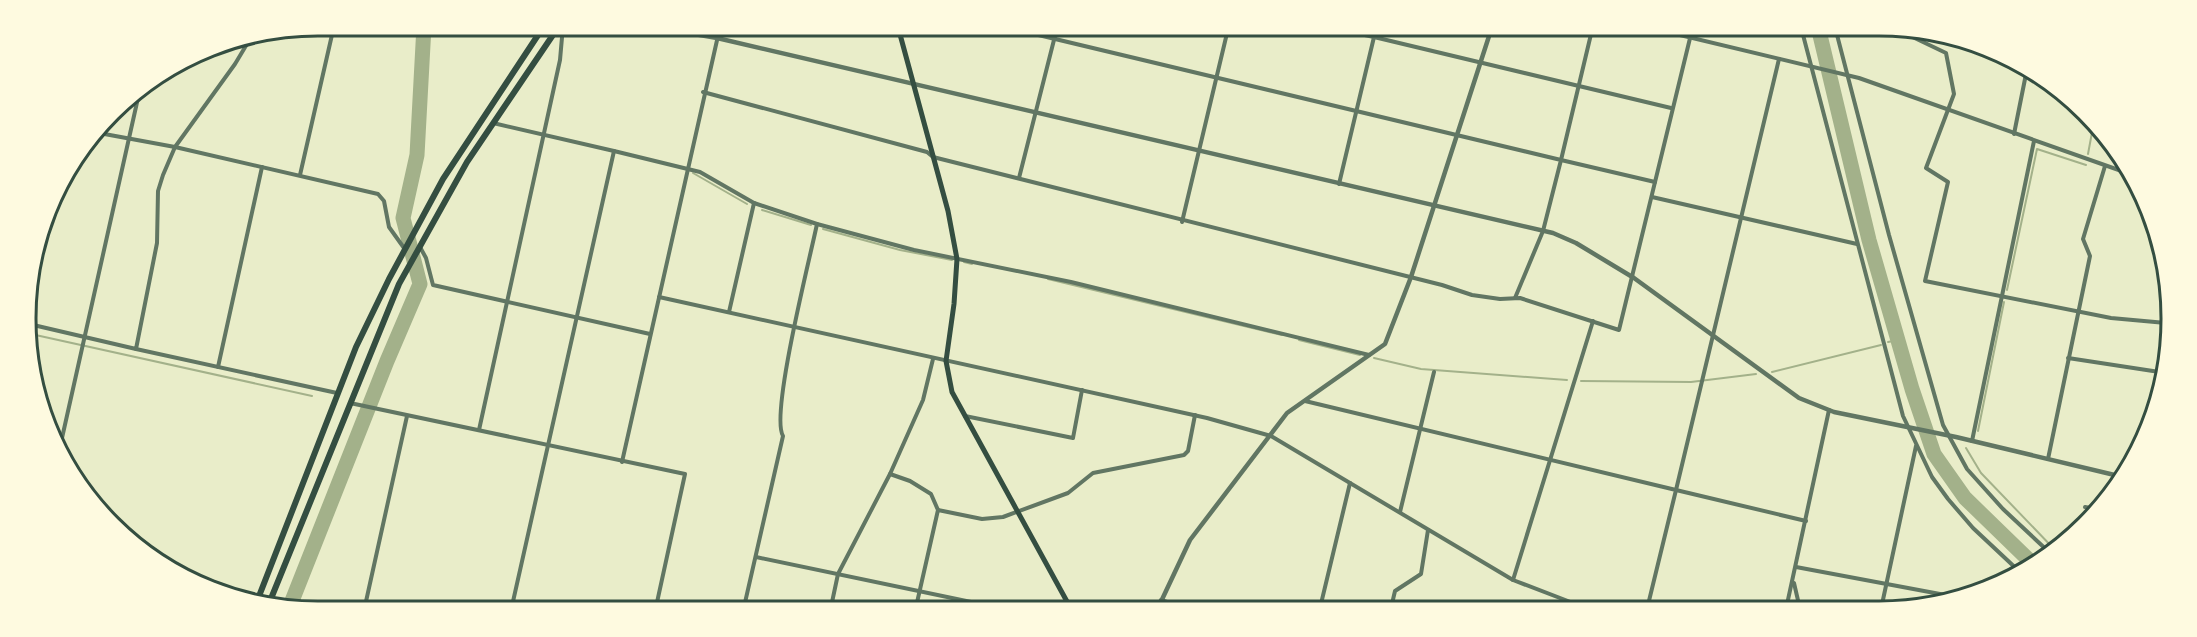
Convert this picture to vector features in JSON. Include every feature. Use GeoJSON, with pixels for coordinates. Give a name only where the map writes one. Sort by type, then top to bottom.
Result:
{"type":"FeatureCollection","features":[{"type":"Feature","properties":{"kind":"main road"},"geometry":{"type":"LineString","coordinates":[[260,595],[356,347],[404,248],[443,179],[537,36]]}},
{"type":"Feature","properties":{"kind":"main road"},"geometry":{"type":"LineString","coordinates":[[271,597],[350,403],[419,246],[493,123],[554,36]]}},
{"type":"Feature","properties":{"kind":"main road"},"geometry":{"type":"LineString","coordinates":[[900,36],[948,211],[957,259],[946,361],[952,392],[1066,601]]}},
{"type":"Feature","properties":{"kind":"street"},"geometry":{"type":"LineString","coordinates":[[300,175],[332,36]]}},
{"type":"Feature","properties":{"kind":"street"},"geometry":{"type":"LineString","coordinates":[[479,430],[560,60],[561,36]]}},
{"type":"Feature","properties":{"kind":"street"},"geometry":{"type":"LineString","coordinates":[[706,36],[1543,231],[1576,243],[1634,278],[1799,398],[1829,410],[2113,475]]}},
{"type":"Feature","properties":{"kind":"street"},"geometry":{"type":"LineString","coordinates":[[1038,36],[1655,182]]}},
{"type":"Feature","properties":{"kind":"street"},"geometry":{"type":"LineString","coordinates":[[1019,178],[1054,36]]}},
{"type":"Feature","properties":{"kind":"street"},"geometry":{"type":"LineString","coordinates":[[1182,222],[1197,151],[1226,36]]}},
{"type":"Feature","properties":{"kind":"street"},"geometry":{"type":"LineString","coordinates":[[1366,36],[1671,108]]}},
{"type":"Feature","properties":{"kind":"street"},"geometry":{"type":"LineString","coordinates":[[1164,601],[1161,600],[1190,540],[1287,412],[1385,344],[1411,277],[1489,36]]}},
{"type":"Feature","properties":{"kind":"street"},"geometry":{"type":"LineString","coordinates":[[1515,298],[1543,231],[1590,36]]}},
{"type":"Feature","properties":{"kind":"street"},"geometry":{"type":"LineString","coordinates":[[1682,36],[1847,75],[2119,170]]}},
{"type":"Feature","properties":{"kind":"street"},"geometry":{"type":"LineString","coordinates":[[1803,36],[1899,402],[1917,447],[1883,601]]}},
{"type":"Feature","properties":{"kind":"street"},"geometry":{"type":"LineString","coordinates":[[1837,36],[1943,426],[1968,469],[2003,509],[2043,548]]}},
{"type":"Feature","properties":{"kind":"street"},"geometry":{"type":"LineString","coordinates":[[622,462],[703,92],[717,38]]}},
{"type":"Feature","properties":{"kind":"street"},"geometry":{"type":"LineString","coordinates":[[1339,184],[1374,38]]}},
{"type":"Feature","properties":{"kind":"street"},"geometry":{"type":"LineString","coordinates":[[703,92],[927,152],[933,157],[1182,222],[1411,277],[1472,295],[1500,299],[1515,298],[1619,330],[1634,278],[1632,271],[1689,38]]}},
{"type":"Feature","properties":{"kind":"street"},"geometry":{"type":"LineString","coordinates":[[1915,38],[1946,53],[1954,94],[1926,168],[1948,182],[1925,281],[2078,312],[2161,322]]}},
{"type":"Feature","properties":{"kind":"street"},"geometry":{"type":"LineString","coordinates":[[136,349],[157,243],[158,191],[175,147],[246,46]]}},
{"type":"Feature","properties":{"kind":"street"},"geometry":{"type":"LineString","coordinates":[[1649,601],[1743,218],[1779,59]]}},
{"type":"Feature","properties":{"kind":"street"},"geometry":{"type":"LineString","coordinates":[[2014,134],[2025,78]]}},
{"type":"Feature","properties":{"kind":"street"},"geometry":{"type":"LineString","coordinates":[[62,437],[137,102]]}},
{"type":"Feature","properties":{"kind":"street"},"geometry":{"type":"LineString","coordinates":[[493,123],[700,172],[754,203],[817,224],[957,259],[1071,282],[1370,355]]}},
{"type":"Feature","properties":{"kind":"street"},"geometry":{"type":"LineString","coordinates":[[104,134],[175,147],[378,194],[384,201],[389,227],[404,248]]}},
{"type":"Feature","properties":{"kind":"street"},"geometry":{"type":"LineString","coordinates":[[1971,441],[2034,141]]}},
{"type":"Feature","properties":{"kind":"street"},"geometry":{"type":"LineString","coordinates":[[513,601],[614,152]]}},
{"type":"Feature","properties":{"kind":"street"},"geometry":{"type":"LineString","coordinates":[[2048,460],[2090,256],[2083,239],[2105,166]]}},
{"type":"Feature","properties":{"kind":"street"},"geometry":{"type":"LineString","coordinates":[[218,367],[262,167]]}},
{"type":"Feature","properties":{"kind":"street"},"geometry":{"type":"LineString","coordinates":[[1652,196],[1857,244]]}},
{"type":"Feature","properties":{"kind":"street"},"geometry":{"type":"LineString","coordinates":[[729,312],[754,203]]}},
{"type":"Feature","properties":{"kind":"street"},"geometry":{"type":"LineString","coordinates":[[745,601],[783,436],[780,430],[781,400],[817,224]]}},
{"type":"Feature","properties":{"kind":"street"},"geometry":{"type":"LineString","coordinates":[[419,246],[426,258],[433,285],[506,299],[650,334]]}},
{"type":"Feature","properties":{"kind":"street"},"geometry":{"type":"LineString","coordinates":[[659,297],[1082,390],[1270,436],[1513,580],[1568,601]]}},
{"type":"Feature","properties":{"kind":"street"},"geometry":{"type":"LineString","coordinates":[[1513,580],[1593,321]]}},
{"type":"Feature","properties":{"kind":"street"},"geometry":{"type":"LineString","coordinates":[[36,326],[339,393]]}},
{"type":"Feature","properties":{"kind":"street"},"geometry":{"type":"LineString","coordinates":[[2068,358],[2156,372]]}},
{"type":"Feature","properties":{"kind":"street"},"geometry":{"type":"LineString","coordinates":[[832,601],[838,574],[890,474],[923,400],[933,359]]}},
{"type":"Feature","properties":{"kind":"street"},"geometry":{"type":"LineString","coordinates":[[1401,512],[1434,372]]}},
{"type":"Feature","properties":{"kind":"street"},"geometry":{"type":"LineString","coordinates":[[963,415],[1073,438],[1082,390]]}},
{"type":"Feature","properties":{"kind":"street"},"geometry":{"type":"LineString","coordinates":[[1304,400],[1806,521]]}},
{"type":"Feature","properties":{"kind":"street"},"geometry":{"type":"LineString","coordinates":[[350,403],[685,474],[657,601]]}},
{"type":"Feature","properties":{"kind":"street"},"geometry":{"type":"LineString","coordinates":[[1788,601],[1829,410]]}},
{"type":"Feature","properties":{"kind":"street"},"geometry":{"type":"LineString","coordinates":[[366,601],[407,416]]}},
{"type":"Feature","properties":{"kind":"street"},"geometry":{"type":"LineString","coordinates":[[938,510],[982,519],[1003,517],[1074,490],[1093,472],[1184,455],[1188,452],[1195,416]]}},
{"type":"Feature","properties":{"kind":"street"},"geometry":{"type":"LineString","coordinates":[[1910,429],[1932,477],[1948,499],[1973,528],[2014,566]]}},
{"type":"Feature","properties":{"kind":"street"},"geometry":{"type":"LineString","coordinates":[[890,474],[910,481],[931,494],[938,510],[917,601]]}},
{"type":"Feature","properties":{"kind":"street"},"geometry":{"type":"LineString","coordinates":[[1322,601],[1350,483]]}},
{"type":"Feature","properties":{"kind":"street"},"geometry":{"type":"LineString","coordinates":[[1393,601],[1395,591],[1420,574],[1428,530]]}},
{"type":"Feature","properties":{"kind":"street"},"geometry":{"type":"LineString","coordinates":[[756,557],[969,601]]}},
{"type":"Feature","properties":{"kind":"street"},"geometry":{"type":"LineString","coordinates":[[1796,567],[1941,594]]}},
{"type":"Feature","properties":{"kind":"street"},"geometry":{"type":"LineString","coordinates":[[1793,582],[1798,601]]}},
{"type":"Feature","properties":{"kind":"waterway"},"geometry":{"type":"LineString","coordinates":[[293,600],[420,284],[403,218],[417,155],[423,36]]}},
{"type":"Feature","properties":{"kind":"waterway"},"geometry":{"type":"LineString","coordinates":[[1820,36],[1869,240],[1912,389],[1934,454],[1965,498],[2027,558]]}},
{"type":"Feature","properties":{"kind":"waterway"},"geometry":{"type":"LineString","coordinates":[[2088,154],[2092,133]]}},
{"type":"Feature","properties":{"kind":"waterway"},"geometry":{"type":"LineString","coordinates":[[2007,290],[2037,149],[2086,165]]}},
{"type":"Feature","properties":{"kind":"waterway"},"geometry":{"type":"LineString","coordinates":[[693,173],[747,204]]}},
{"type":"Feature","properties":{"kind":"waterway"},"geometry":{"type":"LineString","coordinates":[[762,210],[811,225]]}},
{"type":"Feature","properties":{"kind":"waterway"},"geometry":{"type":"LineString","coordinates":[[823,229],[900,250],[952,260]]}},
{"type":"Feature","properties":{"kind":"waterway"},"geometry":{"type":"LineString","coordinates":[[964,262],[972,264]]}},
{"type":"Feature","properties":{"kind":"waterway"},"geometry":{"type":"LineString","coordinates":[[1048,279],[1282,335]]}},
{"type":"Feature","properties":{"kind":"waterway"},"geometry":{"type":"LineString","coordinates":[[1978,431],[2004,302]]}},
{"type":"Feature","properties":{"kind":"waterway"},"geometry":{"type":"LineString","coordinates":[[37,335],[312,396]]}},
{"type":"Feature","properties":{"kind":"waterway"},"geometry":{"type":"LineString","coordinates":[[1299,340],[1360,355]]}},
{"type":"Feature","properties":{"kind":"waterway"},"geometry":{"type":"LineString","coordinates":[[1888,342],[1898,340]]}},
{"type":"Feature","properties":{"kind":"waterway"},"geometry":{"type":"LineString","coordinates":[[1772,372],[1881,345]]}},
{"type":"Feature","properties":{"kind":"waterway"},"geometry":{"type":"LineString","coordinates":[[1374,358],[1421,369],[1567,380]]}},
{"type":"Feature","properties":{"kind":"waterway"},"geometry":{"type":"LineString","coordinates":[[1581,381],[1691,382],[1756,374]]}},
{"type":"Feature","properties":{"kind":"waterway"},"geometry":{"type":"LineString","coordinates":[[1966,448],[1981,473],[2049,544]]}}]}
